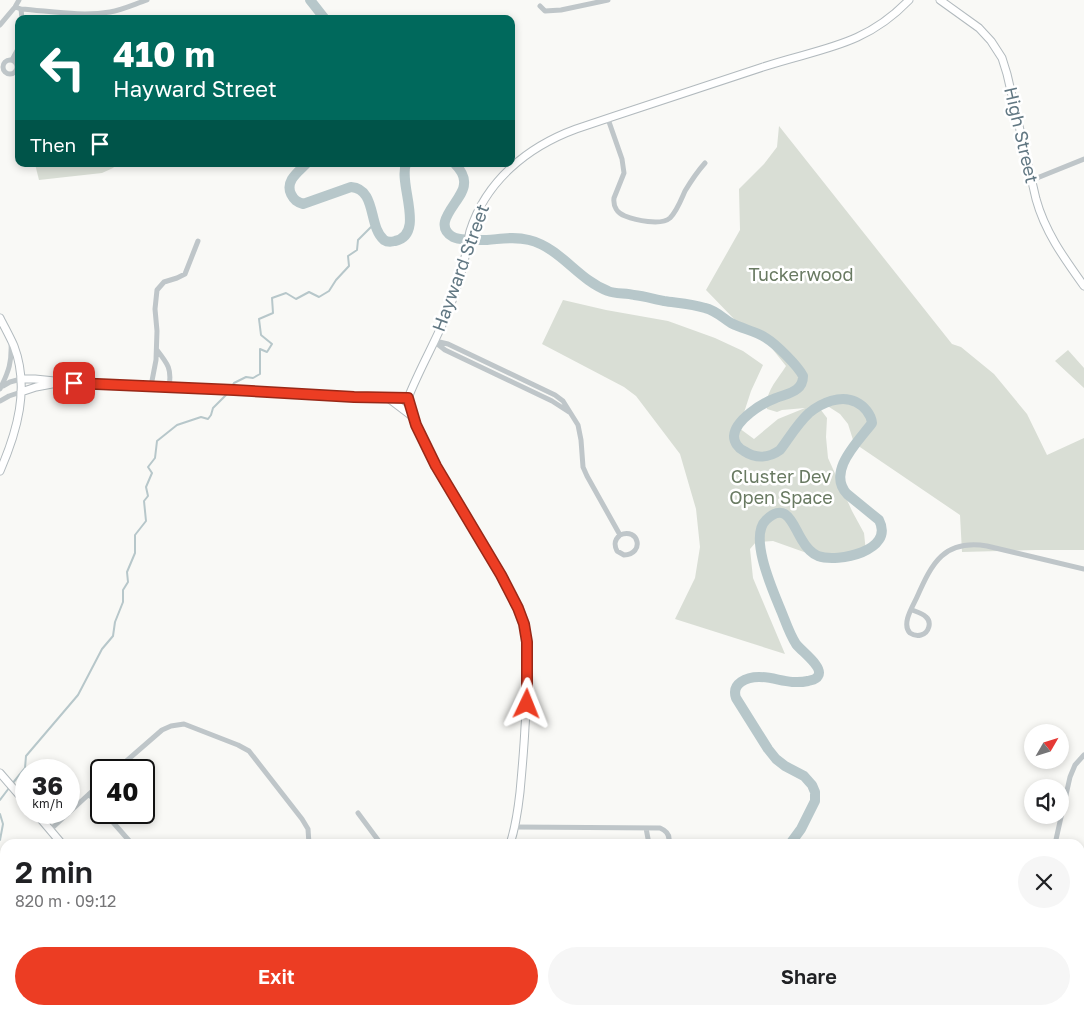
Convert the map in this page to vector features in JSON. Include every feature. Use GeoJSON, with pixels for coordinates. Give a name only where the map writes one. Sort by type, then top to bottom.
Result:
{"type":"FeatureCollection","features":[{"type":"Feature","properties":{"kind":"street"},"geometry":{"type":"LineString","coordinates":[[19,0],[18,8],[21,15]]}},
{"type":"Feature","properties":{"kind":"street"},"geometry":{"type":"LineString","coordinates":[[0,24],[18,8],[86,14],[108,13],[147,0]]}},
{"type":"Feature","properties":{"kind":"street"},"geometry":{"type":"LineString","coordinates":[[540,6],[550,11],[608,0]]}},
{"type":"Feature","properties":{"kind":"street","name":"Hayward Street"},"geometry":{"type":"LineString","coordinates":[[515,164],[535,148],[553,138],[576,129],[778,62],[847,42],[884,23],[909,0]]}},
{"type":"Feature","properties":{"kind":"street","name":"High Street"},"geometry":{"type":"LineString","coordinates":[[940,0],[979,28],[994,45],[1002,58],[1039,211],[1046,228],[1061,254],[1084,286]]}},
{"type":"Feature","properties":{"kind":"street"},"geometry":{"type":"LineString","coordinates":[[12,60],[15,54]]}},
{"type":"Feature","properties":{"kind":"street"},"geometry":{"type":"LineString","coordinates":[[608,119],[622,159],[624,173],[614,202],[618,210],[625,216],[649,222],[668,219],[694,176],[706,163]]}},
{"type":"Feature","properties":{"kind":"street"},"geometry":{"type":"LineString","coordinates":[[1032,180],[1084,159]]}},
{"type":"Feature","properties":{"kind":"street","name":"Hayward Street"},"geometry":{"type":"LineString","coordinates":[[408,398],[435,341],[455,292],[463,266],[469,234],[477,214],[489,192],[511,167]]}},
{"type":"Feature","properties":{"kind":"street"},"geometry":{"type":"LineString","coordinates":[[151,386],[157,350],[154,308],[157,290],[164,282],[185,274],[198,241]]}},
{"type":"Feature","properties":{"kind":"street"},"geometry":{"type":"LineString","coordinates":[[0,318],[17,354],[21,379],[20,411],[9,450],[0,472]]}},
{"type":"Feature","properties":{"kind":"street"},"geometry":{"type":"LineString","coordinates":[[0,390],[11,363],[11,339]]}},
{"type":"Feature","properties":{"kind":"street"},"geometry":{"type":"LineString","coordinates":[[435,341],[448,344],[512,374],[558,396],[565,403],[579,428],[587,476],[620,535]]}},
{"type":"Feature","properties":{"kind":"street"},"geometry":{"type":"LineString","coordinates":[[435,341],[445,350],[552,401],[570,412]]}},
{"type":"Feature","properties":{"kind":"street"},"geometry":{"type":"LineString","coordinates":[[157,350],[168,364],[171,377],[170,387]]}},
{"type":"Feature","properties":{"kind":"street"},"geometry":{"type":"LineString","coordinates":[[493,373],[496,367]]}},
{"type":"Feature","properties":{"kind":"street"},"geometry":{"type":"LineString","coordinates":[[509,381],[512,374]]}},
{"type":"Feature","properties":{"kind":"street"},"geometry":{"type":"LineString","coordinates":[[0,390],[7,383],[21,379],[40,379],[59,382],[408,398],[416,425],[443,478],[510,592],[524,624],[527,642],[527,694],[523,762],[516,827],[512,839]]}},
{"type":"Feature","properties":{"kind":"street"},"geometry":{"type":"LineString","coordinates":[[0,401],[39,386],[59,382]]}},
{"type":"Feature","properties":{"kind":"street"},"geometry":{"type":"LineString","coordinates":[[388,398],[413,417]]}},
{"type":"Feature","properties":{"kind":"street"},"geometry":{"type":"LineString","coordinates":[[624,533],[633,535],[636,539],[636,550],[632,553],[620,554],[616,549],[615,542],[620,535],[624,533]]}},
{"type":"Feature","properties":{"kind":"street"},"geometry":{"type":"LineString","coordinates":[[912,610],[925,616],[928,620],[929,628],[923,634],[916,636],[912,634],[908,630],[907,623],[912,610],[925,579],[935,563],[948,552],[963,546],[987,546],[1084,569]]}},
{"type":"Feature","properties":{"kind":"street"},"geometry":{"type":"LineString","coordinates":[[129,759],[162,730],[184,724],[238,745],[249,751],[302,819],[308,829],[309,839]]}},
{"type":"Feature","properties":{"kind":"street"},"geometry":{"type":"LineString","coordinates":[[1056,839],[1070,776],[1075,765],[1084,755]]}},
{"type":"Feature","properties":{"kind":"street"},"geometry":{"type":"LineString","coordinates":[[0,773],[15,789]]}},
{"type":"Feature","properties":{"kind":"street"},"geometry":{"type":"LineString","coordinates":[[50,830],[89,794]]}},
{"type":"Feature","properties":{"kind":"street"},"geometry":{"type":"LineString","coordinates":[[358,813],[377,839]]}},
{"type":"Feature","properties":{"kind":"street"},"geometry":{"type":"LineString","coordinates":[[45,824],[58,839]]}},
{"type":"Feature","properties":{"kind":"street"},"geometry":{"type":"LineString","coordinates":[[114,824],[128,839]]}},
{"type":"Feature","properties":{"kind":"street"},"geometry":{"type":"LineString","coordinates":[[516,827],[660,828],[665,830],[669,839]]}},
{"type":"Feature","properties":{"kind":"street"},"geometry":{"type":"LineString","coordinates":[[646,828],[648,839]]}},
{"type":"Feature","properties":{"kind":"green space","name":"Tuckerwood"},"geometry":{"type":"Polygon","coordinates":[[[779,126],[952,344],[961,347],[994,374],[1027,414],[1047,455],[1084,438],[1084,550],[962,552],[960,515],[854,443],[848,424],[840,414],[826,405],[818,406],[827,418],[828,458],[864,533],[866,552],[853,560],[832,562],[773,541],[756,542],[750,549],[753,578],[785,654],[675,619],[695,578],[700,547],[696,509],[680,454],[636,396],[624,387],[542,344],[563,300],[668,321],[715,338],[743,351],[763,365],[751,391],[739,428],[754,439],[778,419],[805,408],[777,412],[767,409],[770,392],[786,366],[770,346],[735,320],[706,290],[740,230],[739,189],[764,164],[777,147],[779,126]]]}},
{"type":"Feature","properties":{"kind":"green space"},"geometry":{"type":"Polygon","coordinates":[[[36,167],[114,167],[102,173],[39,180],[36,167]]]}},
{"type":"Feature","properties":{"kind":"green space"},"geometry":{"type":"Polygon","coordinates":[[[1068,350],[1084,368],[1084,388],[1055,361],[1068,350]]]}},
{"type":"Feature","properties":{"kind":"waterway"},"geometry":{"type":"LineString","coordinates":[[310,0],[322,15]]}},
{"type":"Feature","properties":{"kind":"waterway"},"geometry":{"type":"LineString","coordinates":[[303,167],[296,174],[290,185],[291,194],[297,202],[303,204],[351,187],[359,189],[369,201],[379,234],[384,240],[391,242],[404,237],[409,229],[410,219],[405,183],[406,167]]}},
{"type":"Feature","properties":{"kind":"waterway"},"geometry":{"type":"LineString","coordinates":[[458,167],[464,179],[463,190],[449,211],[445,225],[447,231],[453,237],[472,240],[508,238],[529,240],[560,256],[587,279],[608,291],[709,309],[731,323],[762,336],[775,345],[797,367],[803,376],[803,380],[795,391],[770,400],[744,418],[734,436],[738,447],[742,450],[758,456],[776,453],[809,413],[831,401],[838,399],[850,400],[856,402],[869,413],[872,423],[853,447],[842,466],[840,476],[847,494],[879,520],[882,531],[879,540],[872,547],[862,552],[850,556],[827,558],[818,556],[809,550],[789,517],[784,514],[773,515],[766,520],[761,528],[761,552],[764,565],[788,629],[799,647],[811,659],[819,672],[815,679],[801,682],[765,677],[750,678],[741,682],[736,688],[735,693],[736,698],[776,759],[804,776],[815,792],[815,801],[794,839]]}},
{"type":"Feature","properties":{"kind":"waterway"},"geometry":{"type":"LineString","coordinates":[[231,388],[234,383],[246,377],[253,378],[260,374],[260,349],[267,352],[272,344],[261,335],[259,319],[273,313],[272,298],[286,293],[296,299],[309,292],[319,297],[329,291],[349,266],[348,256],[357,250],[358,240],[371,227],[376,226]]}},
{"type":"Feature","properties":{"kind":"waterway"},"geometry":{"type":"LineString","coordinates":[[12,784],[25,768],[26,756],[78,695],[102,649],[113,636],[115,622],[123,602],[123,590],[128,582],[127,572],[135,553],[135,535],[146,521],[144,501],[148,496],[146,487],[152,473],[148,467],[155,458],[157,441],[177,425],[201,417],[208,419],[213,408],[229,392]]}},
{"type":"Feature","properties":{"kind":"waterway"},"geometry":{"type":"LineString","coordinates":[[0,800],[9,788]]}},
{"type":"Feature","properties":{"kind":"waterway"},"geometry":{"type":"LineString","coordinates":[[0,814],[3,824],[0,839]]}},
{"type":"Feature","properties":{"kind":"route"},"geometry":{"type":"LineString","coordinates":[[74,383],[408,398],[416,425],[436,466],[501,575],[518,608],[524,624],[527,642],[527,704]]}},
{"type":"Feature","properties":{"kind":"park label","name":"Cluster Dev Open Space"},"geometry":{"type":"Point","coordinates":[781,487]}}]}
